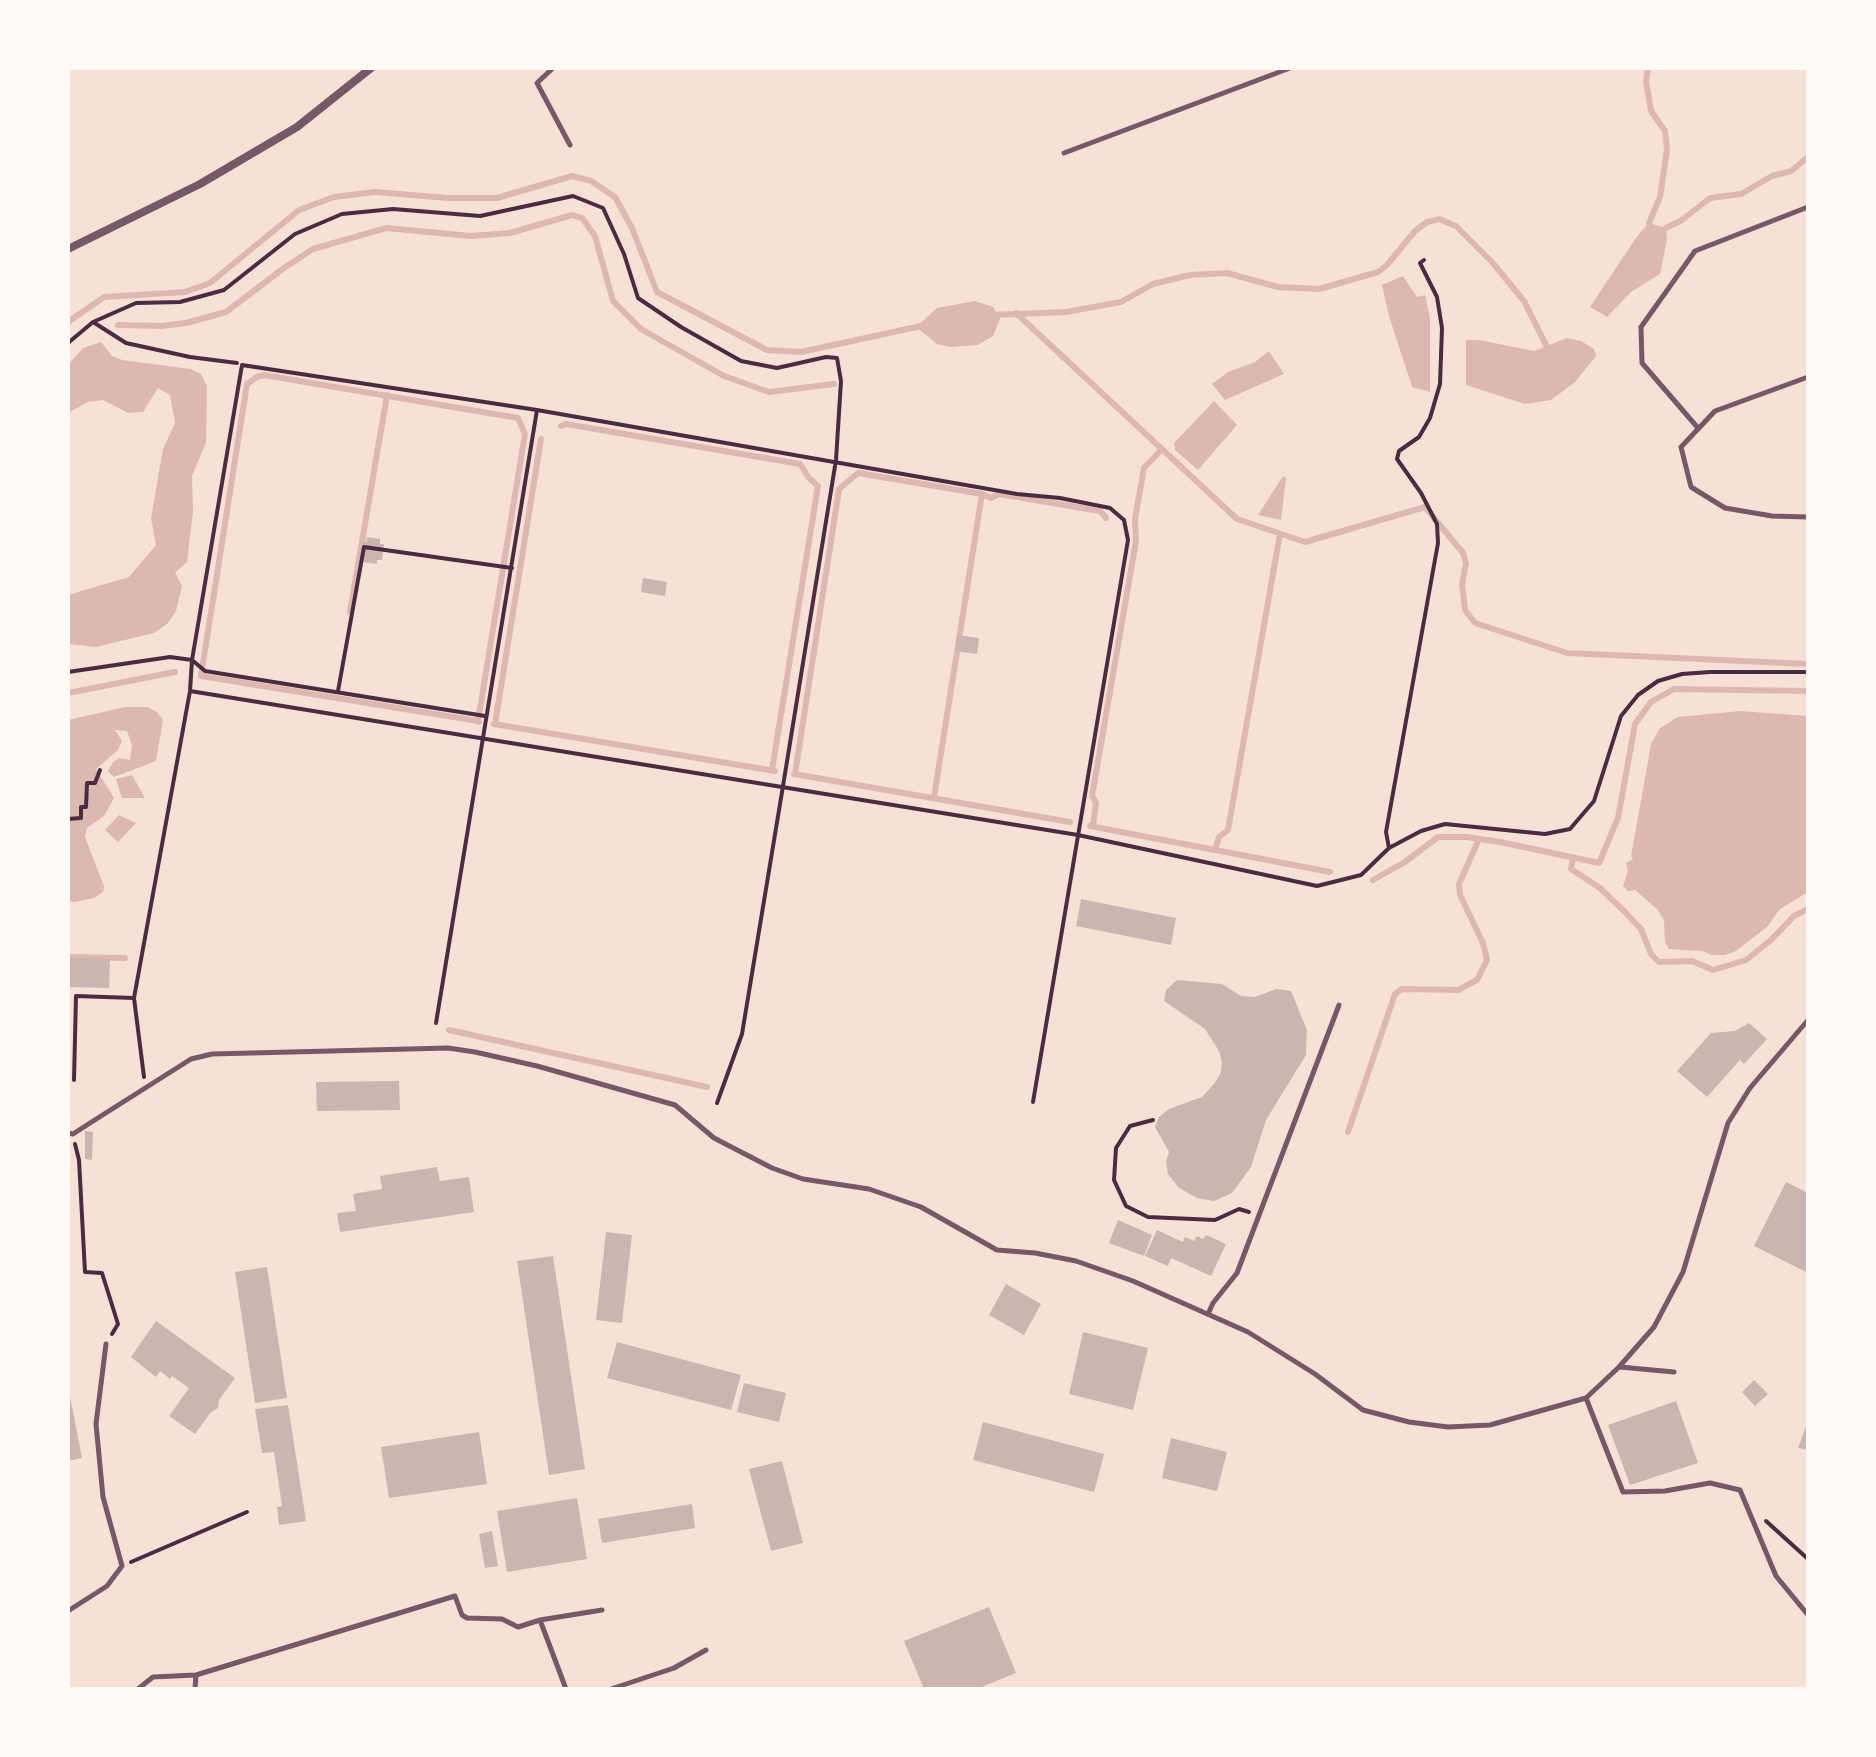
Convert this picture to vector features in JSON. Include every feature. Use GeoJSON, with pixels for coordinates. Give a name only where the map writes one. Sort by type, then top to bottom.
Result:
{"type":"FeatureCollection","features":[{"type":"Feature","properties":{"kind":"street"},"geometry":{"type":"LineString","coordinates":[[68,249],[200,184],[285,134],[371,68]]}},
{"type":"Feature","properties":{"kind":"lane"},"geometry":{"type":"LineString","coordinates":[[553,68],[537,83],[570,145]]}},
{"type":"Feature","properties":{"kind":"lane"},"geometry":{"type":"LineString","coordinates":[[1064,153],[1290,68]]}},
{"type":"Feature","properties":{"kind":"lane"},"geometry":{"type":"LineString","coordinates":[[1698,428],[1642,363],[1641,327],[1695,251],[1808,207]]}},
{"type":"Feature","properties":{"kind":"lane"},"geometry":{"type":"LineString","coordinates":[[1808,377],[1715,411],[1681,447],[1691,487],[1725,508],[1772,516],[1808,517]]}},
{"type":"Feature","properties":{"kind":"lane"},"geometry":{"type":"LineString","coordinates":[[1208,1314],[1237,1273],[1339,1005]]}},
{"type":"Feature","properties":{"kind":"lane"},"geometry":{"type":"LineString","coordinates":[[68,1133],[73,1134],[191,1059],[212,1054],[448,1048],[475,1052],[675,1105],[714,1138],[772,1168],[803,1179],[882,1194],[921,1207],[997,1250],[1076,1261],[1133,1281],[1248,1332],[1315,1374],[1363,1410],[1409,1422],[1448,1427],[1490,1425],[1586,1398],[1654,1327],[1683,1272],[1728,1123],[1750,1088],[1808,1020]]}},
{"type":"Feature","properties":{"kind":"lane"},"geometry":{"type":"LineString","coordinates":[[68,1611],[107,1586],[122,1566],[103,1497],[96,1424],[106,1344]]}},
{"type":"Feature","properties":{"kind":"lane"},"geometry":{"type":"LineString","coordinates":[[1619,1367],[1674,1372]]}},
{"type":"Feature","properties":{"kind":"lane"},"geometry":{"type":"LineString","coordinates":[[1586,1398],[1623,1492],[1665,1491],[1710,1483],[1740,1490],[1776,1576],[1808,1615]]}},
{"type":"Feature","properties":{"kind":"lane"},"geometry":{"type":"LineString","coordinates":[[138,1689],[153,1677],[196,1675],[455,1596],[462,1615],[467,1618],[502,1619],[518,1627],[540,1620],[602,1610]]}},
{"type":"Feature","properties":{"kind":"lane"},"geometry":{"type":"LineString","coordinates":[[540,1620],[566,1689]]}},
{"type":"Feature","properties":{"kind":"lane"},"geometry":{"type":"LineString","coordinates":[[611,1689],[674,1668],[706,1650]]}},
{"type":"Feature","properties":{"kind":"lane"},"geometry":{"type":"LineString","coordinates":[[195,1689],[196,1675]]}},
{"type":"Feature","properties":{"kind":"path"},"geometry":{"type":"LineString","coordinates":[[68,343],[93,322],[136,303],[180,302],[224,290],[295,234],[342,214],[393,209],[480,216],[573,196],[603,208],[624,254],[638,298],[681,327],[741,361],[765,366],[777,368],[826,357],[837,358],[841,381],[836,460],[742,1034],[717,1103]]}},
{"type":"Feature","properties":{"kind":"path"},"geometry":{"type":"LineString","coordinates":[[1389,848],[1386,832],[1438,543],[1437,524],[1432,513],[1397,459],[1399,451],[1419,437],[1430,418],[1440,384],[1442,328],[1437,297],[1420,263],[1424,260]]}},
{"type":"Feature","properties":{"kind":"path"},"geometry":{"type":"LineString","coordinates":[[93,322],[126,343],[190,357],[237,363]]}},
{"type":"Feature","properties":{"kind":"path"},"geometry":{"type":"LineString","coordinates":[[146,1087],[134,998],[190,691],[192,660],[242,365],[537,410],[1017,494],[1060,498],[1110,508],[1124,520],[1128,540],[1033,1102]]}},
{"type":"Feature","properties":{"kind":"path"},"geometry":{"type":"LineString","coordinates":[[436,1023],[537,410]]}},
{"type":"Feature","properties":{"kind":"path"},"geometry":{"type":"LineString","coordinates":[[338,691],[364,547],[512,568]]}},
{"type":"Feature","properties":{"kind":"path"},"geometry":{"type":"LineString","coordinates":[[68,672],[170,657],[192,660],[205,671],[485,716]]}},
{"type":"Feature","properties":{"kind":"path"},"geometry":{"type":"LineString","coordinates":[[190,691],[1078,835],[1317,886],[1361,875],[1389,848],[1421,831],[1445,824],[1545,834],[1570,829],[1594,801],[1621,716],[1638,695],[1658,681],[1682,674],[1710,672],[1808,672]]}},
{"type":"Feature","properties":{"kind":"path"},"geometry":{"type":"LineString","coordinates":[[68,819],[81,818],[81,807],[86,807],[87,783],[95,783],[100,770]]}},
{"type":"Feature","properties":{"kind":"path"},"geometry":{"type":"LineString","coordinates":[[74,1080],[76,996],[134,998]]}},
{"type":"Feature","properties":{"kind":"path"},"geometry":{"type":"LineString","coordinates":[[1153,1120],[1130,1126],[1116,1148],[1114,1180],[1126,1206],[1148,1217],[1215,1220],[1239,1209],[1259,1216]]}},
{"type":"Feature","properties":{"kind":"path"},"geometry":{"type":"LineString","coordinates":[[79,1160],[85,1272],[102,1273],[118,1324],[106,1344]]}},
{"type":"Feature","properties":{"kind":"path"},"geometry":{"type":"LineString","coordinates":[[1747,1503],[1808,1559]]}},
{"type":"Feature","properties":{"kind":"path"},"geometry":{"type":"LineString","coordinates":[[122,1566],[247,1512]]}},
{"type":"Feature","properties":{"kind":"shaded area"},"geometry":{"type":"Polygon","coordinates":[[[1649,223],[1666,228],[1667,239],[1660,274],[1631,292],[1607,317],[1590,307],[1649,223]]]}},
{"type":"Feature","properties":{"kind":"shaded area"},"geometry":{"type":"Polygon","coordinates":[[[1403,276],[1417,297],[1425,295],[1430,318],[1430,392],[1412,387],[1389,316],[1382,285],[1403,276]]]}},
{"type":"Feature","properties":{"kind":"shaded area"},"geometry":{"type":"Polygon","coordinates":[[[975,301],[993,307],[1000,319],[993,336],[978,345],[951,347],[937,344],[916,327],[937,308],[975,301]]]}},
{"type":"Feature","properties":{"kind":"shaded area"},"geometry":{"type":"Polygon","coordinates":[[[1567,338],[1581,341],[1594,349],[1596,356],[1575,382],[1551,400],[1525,404],[1466,385],[1466,340],[1534,351],[1567,338]]]}},
{"type":"Feature","properties":{"kind":"shaded area"},"geometry":{"type":"Polygon","coordinates":[[[101,342],[112,356],[122,360],[191,369],[201,374],[207,386],[206,442],[192,476],[193,511],[187,562],[175,573],[182,586],[176,611],[168,623],[154,633],[96,647],[68,644],[68,595],[129,577],[156,545],[151,518],[163,449],[175,423],[170,395],[158,388],[143,412],[128,413],[103,400],[88,402],[68,413],[68,365],[83,348],[101,342]]]}},
{"type":"Feature","properties":{"kind":"shaded area"},"geometry":{"type":"Polygon","coordinates":[[[1269,351],[1284,374],[1225,400],[1212,384],[1228,372],[1255,362],[1269,351]]]}},
{"type":"Feature","properties":{"kind":"shaded area"},"geometry":{"type":"Polygon","coordinates":[[[1214,401],[1237,425],[1198,470],[1175,450],[1174,443],[1214,401]]]}},
{"type":"Feature","properties":{"kind":"shaded area"},"geometry":{"type":"Polygon","coordinates":[[[1283,476],[1286,478],[1281,520],[1258,515],[1283,476]]]}},
{"type":"Feature","properties":{"kind":"shaded area"},"geometry":{"type":"Polygon","coordinates":[[[125,707],[147,707],[157,712],[163,720],[156,761],[114,777],[108,771],[113,762],[119,758],[130,760],[132,745],[127,731],[115,730],[122,741],[118,750],[96,769],[114,798],[104,816],[87,828],[85,837],[104,886],[103,892],[94,898],[68,901],[68,720],[125,707]]]}},
{"type":"Feature","properties":{"kind":"shaded area"},"geometry":{"type":"Polygon","coordinates":[[[1740,711],[1808,716],[1808,892],[1780,909],[1767,927],[1736,951],[1712,955],[1702,951],[1669,949],[1665,942],[1664,920],[1657,909],[1635,890],[1628,891],[1623,886],[1628,871],[1626,863],[1633,859],[1631,856],[1651,744],[1660,728],[1678,717],[1740,711]]]}},
{"type":"Feature","properties":{"kind":"shaded area"},"geometry":{"type":"Polygon","coordinates":[[[132,775],[145,798],[122,798],[116,779],[132,775]]]}},
{"type":"Feature","properties":{"kind":"shaded area"},"geometry":{"type":"Polygon","coordinates":[[[119,815],[136,823],[118,842],[105,830],[119,815]]]}},
{"type":"Feature","properties":{"kind":"building"},"geometry":{"type":"Polygon","coordinates":[[[367,537],[380,539],[380,544],[384,544],[382,560],[377,560],[377,564],[363,562],[364,558],[360,557],[362,541],[366,542],[367,537]]]}},
{"type":"Feature","properties":{"kind":"building"},"geometry":{"type":"Polygon","coordinates":[[[643,578],[667,582],[665,596],[641,592],[643,578]]]}},
{"type":"Feature","properties":{"kind":"building"},"geometry":{"type":"Polygon","coordinates":[[[957,635],[979,638],[977,654],[955,651],[957,635]]]}},
{"type":"Feature","properties":{"kind":"building"},"geometry":{"type":"Polygon","coordinates":[[[1081,899],[1176,918],[1171,945],[1076,926],[1081,899]]]}},
{"type":"Feature","properties":{"kind":"building"},"geometry":{"type":"Polygon","coordinates":[[[68,958],[110,959],[109,988],[68,987],[68,958]]]}},
{"type":"Feature","properties":{"kind":"building"},"geometry":{"type":"Polygon","coordinates":[[[1177,980],[1222,984],[1241,996],[1255,997],[1276,989],[1291,991],[1307,1030],[1306,1055],[1266,1120],[1251,1167],[1232,1193],[1214,1201],[1197,1198],[1179,1188],[1168,1174],[1166,1161],[1169,1152],[1155,1127],[1159,1117],[1169,1109],[1202,1097],[1221,1072],[1219,1051],[1205,1029],[1164,1001],[1166,990],[1177,980]]]}},
{"type":"Feature","properties":{"kind":"building"},"geometry":{"type":"Polygon","coordinates":[[[1749,1023],[1767,1039],[1744,1064],[1740,1060],[1707,1097],[1677,1071],[1711,1033],[1735,1031],[1749,1023]]]}},
{"type":"Feature","properties":{"kind":"building"},"geometry":{"type":"Polygon","coordinates":[[[399,1081],[400,1110],[317,1111],[316,1082],[399,1081]]]}},
{"type":"Feature","properties":{"kind":"building"},"geometry":{"type":"Polygon","coordinates":[[[85,1131],[93,1132],[92,1160],[85,1159],[85,1131]]]}},
{"type":"Feature","properties":{"kind":"building"},"geometry":{"type":"Polygon","coordinates":[[[437,1167],[440,1181],[469,1177],[474,1212],[340,1232],[337,1213],[356,1211],[353,1194],[382,1189],[380,1176],[437,1167]]]}},
{"type":"Feature","properties":{"kind":"building"},"geometry":{"type":"Polygon","coordinates":[[[1786,1182],[1808,1193],[1808,1273],[1754,1246],[1786,1182]]]}},
{"type":"Feature","properties":{"kind":"building"},"geometry":{"type":"Polygon","coordinates":[[[1118,1220],[1152,1235],[1144,1256],[1109,1243],[1118,1220]]]}},
{"type":"Feature","properties":{"kind":"building"},"geometry":{"type":"Polygon","coordinates":[[[1157,1230],[1183,1242],[1185,1237],[1194,1241],[1197,1236],[1203,1239],[1206,1235],[1226,1244],[1211,1276],[1171,1258],[1168,1266],[1145,1256],[1157,1230]]]}},
{"type":"Feature","properties":{"kind":"building"},"geometry":{"type":"Polygon","coordinates":[[[606,1232],[632,1235],[622,1323],[596,1320],[606,1232]]]}},
{"type":"Feature","properties":{"kind":"building"},"geometry":{"type":"Polygon","coordinates":[[[553,1256],[585,1469],[549,1475],[517,1261],[553,1256]]]}},
{"type":"Feature","properties":{"kind":"building"},"geometry":{"type":"Polygon","coordinates":[[[267,1267],[287,1398],[255,1403],[235,1272],[267,1267]]]}},
{"type":"Feature","properties":{"kind":"building"},"geometry":{"type":"Polygon","coordinates":[[[1006,1284],[1041,1304],[1024,1335],[989,1315],[1006,1284]]]}},
{"type":"Feature","properties":{"kind":"building"},"geometry":{"type":"Polygon","coordinates":[[[156,1321],[235,1378],[219,1400],[218,1408],[211,1412],[195,1434],[169,1416],[189,1388],[160,1371],[156,1377],[131,1357],[156,1321]]]}},
{"type":"Feature","properties":{"kind":"building"},"geometry":{"type":"Polygon","coordinates":[[[1083,1332],[1148,1348],[1133,1410],[1069,1394],[1083,1332]]]}},
{"type":"Feature","properties":{"kind":"building"},"geometry":{"type":"Polygon","coordinates":[[[617,1342],[741,1375],[731,1410],[607,1378],[617,1342]]]}},
{"type":"Feature","properties":{"kind":"building"},"geometry":{"type":"Polygon","coordinates":[[[1754,1380],[1768,1394],[1755,1406],[1742,1392],[1754,1380]]]}},
{"type":"Feature","properties":{"kind":"building"},"geometry":{"type":"Polygon","coordinates":[[[744,1383],[786,1393],[779,1422],[737,1412],[744,1383]]]}},
{"type":"Feature","properties":{"kind":"building"},"geometry":{"type":"Polygon","coordinates":[[[68,1392],[82,1458],[68,1461],[68,1392]]]}},
{"type":"Feature","properties":{"kind":"building"},"geometry":{"type":"Polygon","coordinates":[[[1676,1401],[1698,1463],[1630,1485],[1608,1425],[1676,1401]]]}},
{"type":"Feature","properties":{"kind":"building"},"geometry":{"type":"Polygon","coordinates":[[[288,1405],[306,1521],[279,1525],[277,1507],[282,1506],[274,1452],[262,1453],[255,1409],[288,1405]]]}},
{"type":"Feature","properties":{"kind":"building"},"geometry":{"type":"Polygon","coordinates":[[[1808,1421],[1808,1450],[1798,1448],[1808,1421]]]}},
{"type":"Feature","properties":{"kind":"building"},"geometry":{"type":"Polygon","coordinates":[[[983,1422],[1104,1454],[1094,1492],[973,1460],[983,1422]]]}},
{"type":"Feature","properties":{"kind":"building"},"geometry":{"type":"Polygon","coordinates":[[[479,1432],[487,1484],[389,1498],[381,1447],[479,1432]]]}},
{"type":"Feature","properties":{"kind":"building"},"geometry":{"type":"Polygon","coordinates":[[[1171,1438],[1227,1452],[1217,1491],[1162,1478],[1171,1438]]]}},
{"type":"Feature","properties":{"kind":"building"},"geometry":{"type":"Polygon","coordinates":[[[782,1461],[803,1543],[771,1551],[749,1469],[782,1461]]]}},
{"type":"Feature","properties":{"kind":"building"},"geometry":{"type":"Polygon","coordinates":[[[577,1498],[587,1559],[507,1572],[497,1511],[577,1498]]]}},
{"type":"Feature","properties":{"kind":"building"},"geometry":{"type":"Polygon","coordinates":[[[692,1504],[695,1528],[602,1543],[598,1519],[692,1504]]]}},
{"type":"Feature","properties":{"kind":"building"},"geometry":{"type":"Polygon","coordinates":[[[492,1531],[498,1566],[485,1568],[479,1534],[492,1531]]]}},
{"type":"Feature","properties":{"kind":"building"},"geometry":{"type":"Polygon","coordinates":[[[989,1607],[1016,1673],[977,1689],[924,1689],[904,1641],[989,1607]]]}},
{"type":"Feature","properties":{"kind":"waterway"},"geometry":{"type":"LineString","coordinates":[[1648,68],[1646,81],[1651,111],[1665,131],[1667,150],[1660,197],[1649,223]]}},
{"type":"Feature","properties":{"kind":"waterway"},"geometry":{"type":"LineString","coordinates":[[1666,228],[1682,220],[1710,198],[1741,194],[1772,176],[1791,171],[1808,157]]}},
{"type":"Feature","properties":{"kind":"waterway"},"geometry":{"type":"LineString","coordinates":[[68,322],[104,297],[185,292],[210,283],[299,210],[334,197],[375,192],[448,198],[497,198],[572,176],[591,181],[615,197],[632,228],[657,292],[767,350],[801,352],[921,326]]}},
{"type":"Feature","properties":{"kind":"waterway"},"geometry":{"type":"LineString","coordinates":[[118,325],[162,326],[226,312],[313,249],[386,228],[471,236],[510,233],[572,215],[582,218],[595,236],[613,301],[641,329],[724,376],[769,392],[834,384]]}},
{"type":"Feature","properties":{"kind":"waterway"},"geometry":{"type":"LineString","coordinates":[[991,315],[1066,312],[1121,302],[1153,284],[1190,275],[1227,273],[1278,287],[1319,289],[1378,272],[1415,231],[1427,222],[1439,219],[1456,226],[1492,262],[1524,301],[1547,347]]}},
{"type":"Feature","properties":{"kind":"waterway"},"geometry":{"type":"LineString","coordinates":[[1016,313],[1237,519],[1305,542],[1425,507],[1463,553],[1466,563],[1462,584],[1465,610],[1475,623],[1567,653],[1808,664]]}},
{"type":"Feature","properties":{"kind":"waterway"},"geometry":{"type":"LineString","coordinates":[[478,721],[525,434],[518,418],[264,375],[257,377],[247,384],[201,676],[479,722]]}},
{"type":"Feature","properties":{"kind":"waterway"},"geometry":{"type":"LineString","coordinates":[[350,612],[387,395]]}},
{"type":"Feature","properties":{"kind":"waterway"},"geometry":{"type":"LineString","coordinates":[[561,426],[566,424],[800,464],[818,486],[772,770]]}},
{"type":"Feature","properties":{"kind":"waterway"},"geometry":{"type":"LineString","coordinates":[[495,724],[541,439]]}},
{"type":"Feature","properties":{"kind":"waterway"},"geometry":{"type":"LineString","coordinates":[[1093,826],[1096,803],[1092,796],[1136,541],[1135,519],[1144,468],[1161,450]]}},
{"type":"Feature","properties":{"kind":"waterway"},"geometry":{"type":"LineString","coordinates":[[795,774],[839,489],[858,473],[982,494],[934,797]]}},
{"type":"Feature","properties":{"kind":"waterway"},"geometry":{"type":"LineString","coordinates":[[982,494],[991,498],[999,494],[1100,511],[1106,518]]}},
{"type":"Feature","properties":{"kind":"waterway"},"geometry":{"type":"LineString","coordinates":[[1215,850],[1219,837],[1228,830],[1280,534]]}},
{"type":"Feature","properties":{"kind":"waterway"},"geometry":{"type":"LineString","coordinates":[[68,693],[175,672]]}},
{"type":"Feature","properties":{"kind":"waterway"},"geometry":{"type":"LineString","coordinates":[[1373,880],[1405,862],[1438,837],[1500,842],[1599,863],[1618,818],[1635,724],[1651,702],[1674,689],[1808,691]]}},
{"type":"Feature","properties":{"kind":"waterway"},"geometry":{"type":"LineString","coordinates":[[494,724],[775,771]]}},
{"type":"Feature","properties":{"kind":"waterway"},"geometry":{"type":"LineString","coordinates":[[794,774],[1070,822]]}},
{"type":"Feature","properties":{"kind":"waterway"},"geometry":{"type":"LineString","coordinates":[[1090,826],[1330,872]]}},
{"type":"Feature","properties":{"kind":"waterway"},"geometry":{"type":"LineString","coordinates":[[1348,1132],[1395,994],[1402,989],[1458,990],[1477,980],[1487,960],[1483,943],[1460,895],[1459,884],[1479,839]]}},
{"type":"Feature","properties":{"kind":"waterway"},"geometry":{"type":"LineString","coordinates":[[1573,858],[1571,869],[1600,888],[1625,912],[1641,929],[1651,954],[1659,962],[1692,961],[1713,970],[1746,960],[1794,916],[1808,909]]}},
{"type":"Feature","properties":{"kind":"waterway"},"geometry":{"type":"LineString","coordinates":[[68,957],[125,958]]}},
{"type":"Feature","properties":{"kind":"waterway"},"geometry":{"type":"LineString","coordinates":[[449,1030],[707,1087]]}}]}
